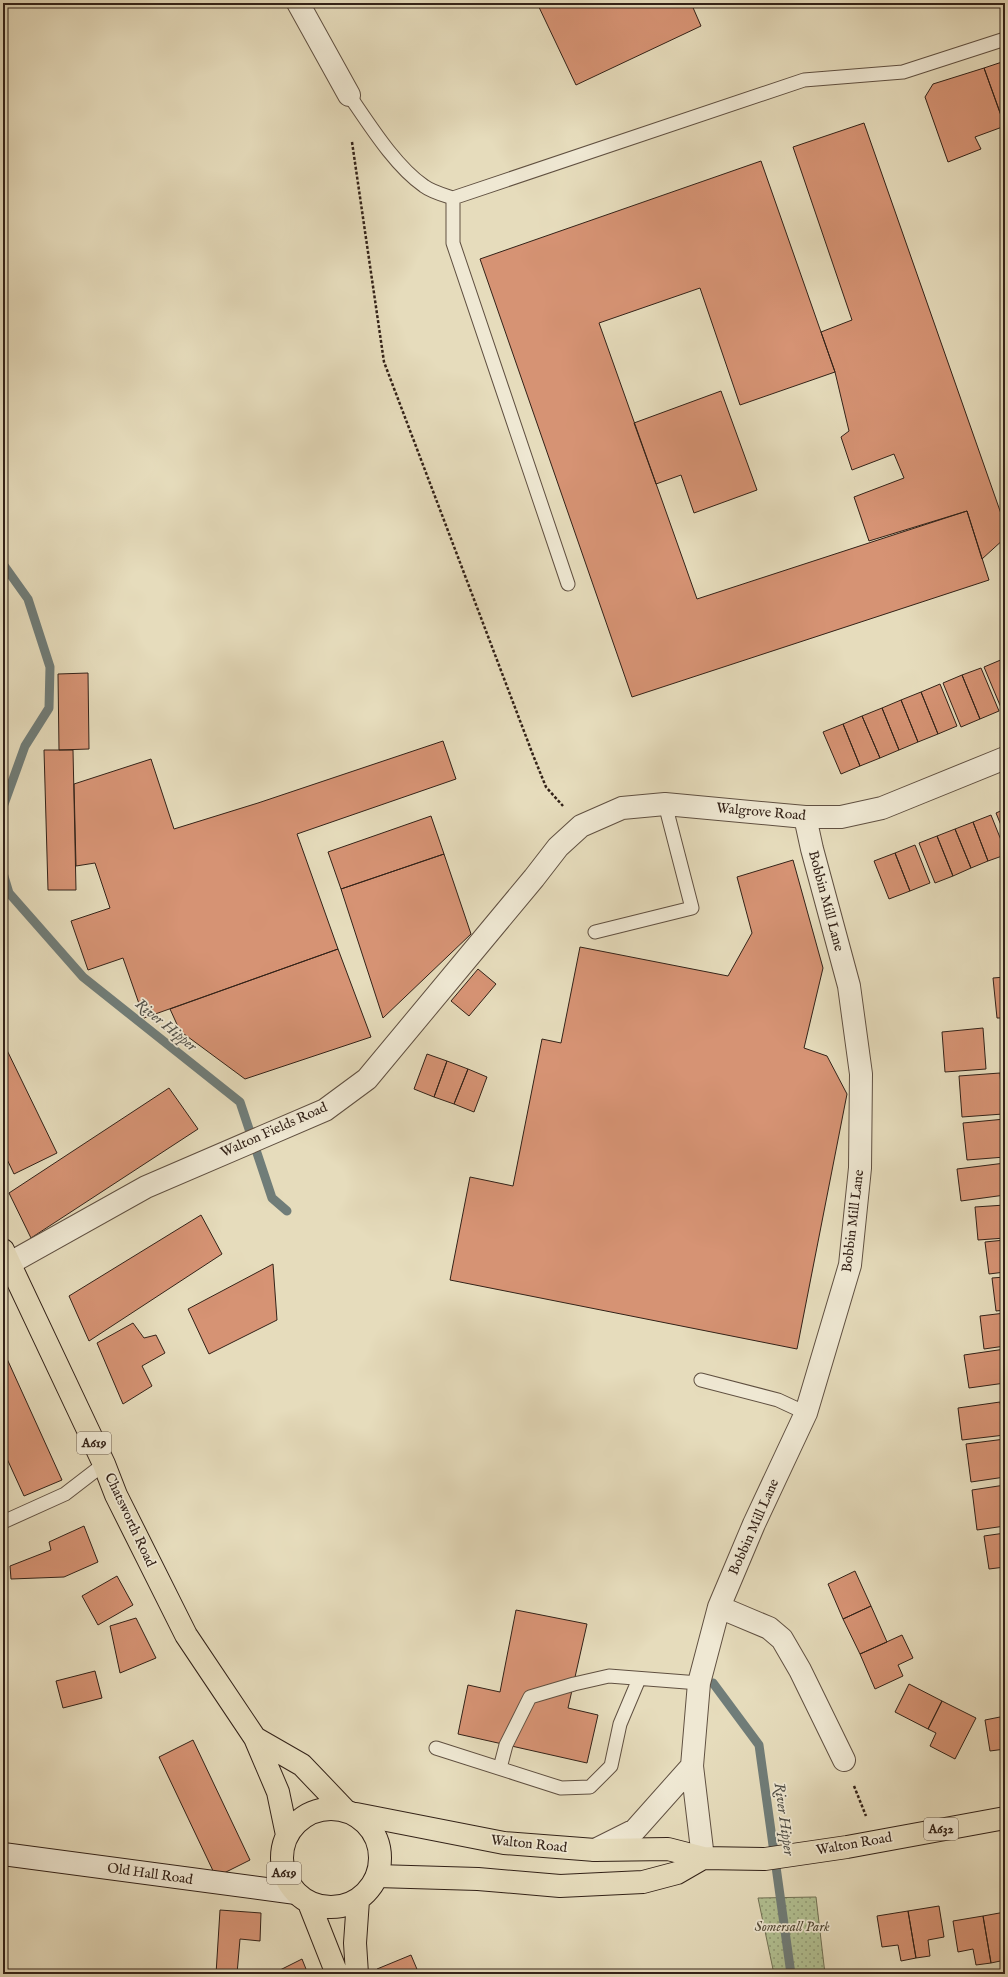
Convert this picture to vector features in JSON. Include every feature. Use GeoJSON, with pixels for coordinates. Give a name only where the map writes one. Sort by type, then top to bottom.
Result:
{"type":"FeatureCollection","features":[{"type":"Feature","properties":{"kind":"main road","name":"Chatsworth Road"},"geometry":{"type":"LineString","coordinates":[[6,1256],[104,1464],[116,1495],[186,1635],[255,1738],[278,1792],[287,1835]]}},
{"type":"Feature","properties":{"kind":"main road","name":"Chatsworth Road"},"geometry":{"type":"LineString","coordinates":[[255,1738],[302,1765],[350,1812]]}},
{"type":"Feature","properties":{"kind":"main road","name":"A619"},"geometry":{"type":"LineString","coordinates":[[327,1808],[350,1812],[367,1824],[375,1835],[380,1848],[380,1862],[377,1876],[370,1890],[358,1900],[342,1906],[326,1907],[302,1898],[287,1881],[282,1866],[282,1850],[287,1835],[297,1821],[310,1812],[327,1808]]}},
{"type":"Feature","properties":{"kind":"main road","name":"Walton Road"},"geometry":{"type":"LineString","coordinates":[[350,1812],[504,1843],[595,1850],[668,1849],[703,1858],[765,1859],[847,1847],[1005,1818]]}},
{"type":"Feature","properties":{"kind":"main road"},"geometry":{"type":"LineString","coordinates":[[377,1876],[478,1879],[560,1886],[643,1882],[678,1873],[703,1858]]}},
{"type":"Feature","properties":{"kind":"main road"},"geometry":{"type":"LineString","coordinates":[[302,1898],[337,1974]]}},
{"type":"Feature","properties":{"kind":"main road"},"geometry":{"type":"LineString","coordinates":[[357,1974],[356,1943],[358,1900]]}},
{"type":"Feature","properties":{"kind":"street"},"geometry":{"type":"LineString","coordinates":[[298,3],[349,95]]}},
{"type":"Feature","properties":{"kind":"street","name":"Walgrove Road"},"geometry":{"type":"LineString","coordinates":[[534,878],[558,846],[581,826],[622,808],[665,804],[805,817],[841,817],[882,808],[1005,758]]}},
{"type":"Feature","properties":{"kind":"street","name":"Bobbin Mill Lane"},"geometry":{"type":"LineString","coordinates":[[703,1858],[692,1766],[699,1683],[719,1607],[754,1524],[806,1412],[850,1265],[860,1168],[861,1074],[849,986],[812,849],[805,817]]}},
{"type":"Feature","properties":{"kind":"street","name":"Walton Fields Road"},"geometry":{"type":"LineString","coordinates":[[6,1256],[146,1186],[325,1110],[367,1079],[534,878]]}},
{"type":"Feature","properties":{"kind":"street"},"geometry":{"type":"LineString","coordinates":[[719,1607],[769,1628],[782,1639],[794,1659],[844,1760]]}},
{"type":"Feature","properties":{"kind":"street"},"geometry":{"type":"LineString","coordinates":[[595,1850],[635,1830],[692,1766]]}},
{"type":"Feature","properties":{"kind":"street","name":"Old Hall Road"},"geometry":{"type":"LineString","coordinates":[[3,1854],[302,1898]]}},
{"type":"Feature","properties":{"kind":"lane"},"geometry":{"type":"LineString","coordinates":[[349,95],[372,129],[396,160],[424,187],[453,198],[804,80],[903,72],[1005,39]]}},
{"type":"Feature","properties":{"kind":"lane"},"geometry":{"type":"LineString","coordinates":[[453,198],[453,243],[568,584]]}},
{"type":"Feature","properties":{"kind":"lane"},"geometry":{"type":"LineString","coordinates":[[595,932],[692,908],[665,804]]}},
{"type":"Feature","properties":{"kind":"lane"},"geometry":{"type":"LineString","coordinates":[[701,1380],[778,1400],[806,1412]]}},
{"type":"Feature","properties":{"kind":"lane"},"geometry":{"type":"LineString","coordinates":[[3,1522],[65,1494],[104,1464]]}},
{"type":"Feature","properties":{"kind":"lane"},"geometry":{"type":"LineString","coordinates":[[500,1768],[506,1745],[530,1697],[574,1684],[609,1676],[699,1683]]}},
{"type":"Feature","properties":{"kind":"lane"},"geometry":{"type":"LineString","coordinates":[[436,1748],[561,1788],[590,1787],[611,1766],[620,1724],[639,1679]]}},
{"type":"Feature","properties":{"kind":"path"},"geometry":{"type":"LineString","coordinates":[[352,141],[384,362],[546,787],[581,826]]}},
{"type":"Feature","properties":{"kind":"path"},"geometry":{"type":"LineString","coordinates":[[844,1760],[877,1841]]}},
{"type":"Feature","properties":{"kind":"green space","name":"Somersall Park"},"geometry":{"type":"Polygon","coordinates":[[[816,1897],[825,1974],[774,1974],[758,1898],[816,1897]]]}},
{"type":"Feature","properties":{"kind":"building"},"geometry":{"type":"Polygon","coordinates":[[[537,3],[691,3],[701,26],[576,85],[537,3]]]}},
{"type":"Feature","properties":{"kind":"building"},"geometry":{"type":"Polygon","coordinates":[[[1005,61],[1005,127],[984,68],[1005,61]]]}},
{"type":"Feature","properties":{"kind":"building"},"geometry":{"type":"Polygon","coordinates":[[[984,68],[1005,126],[975,137],[981,149],[948,162],[925,97],[933,84],[984,68]]]}},
{"type":"Feature","properties":{"kind":"building"},"geometry":{"type":"Polygon","coordinates":[[[864,123],[1005,525],[1005,538],[982,559],[967,511],[869,541],[854,497],[904,478],[894,454],[852,470],[841,437],[849,431],[835,372],[821,332],[852,320],[793,147],[864,123]]]}},
{"type":"Feature","properties":{"kind":"building"},"geometry":{"type":"Polygon","coordinates":[[[761,161],[835,372],[740,405],[700,288],[599,323],[697,599],[967,511],[989,580],[632,697],[480,259],[761,161]]]}},
{"type":"Feature","properties":{"kind":"building"},"geometry":{"type":"Polygon","coordinates":[[[721,391],[757,490],[694,513],[681,475],[656,484],[634,423],[721,391]]]}},
{"type":"Feature","properties":{"kind":"building"},"geometry":{"type":"Polygon","coordinates":[[[1003,659],[1005,664],[1005,709],[1002,710],[984,667],[1003,659]]]}},
{"type":"Feature","properties":{"kind":"building"},"geometry":{"type":"Polygon","coordinates":[[[981,668],[999,711],[980,719],[962,675],[981,668]]]}},
{"type":"Feature","properties":{"kind":"building"},"geometry":{"type":"Polygon","coordinates":[[[88,673],[89,749],[59,750],[58,674],[88,673]]]}},
{"type":"Feature","properties":{"kind":"building"},"geometry":{"type":"Polygon","coordinates":[[[962,675],[980,719],[961,727],[943,683],[962,675]]]}},
{"type":"Feature","properties":{"kind":"building"},"geometry":{"type":"Polygon","coordinates":[[[940,684],[957,726],[938,734],[921,692],[940,684]]]}},
{"type":"Feature","properties":{"kind":"building"},"geometry":{"type":"Polygon","coordinates":[[[921,692],[938,734],[918,742],[901,700],[921,692]]]}},
{"type":"Feature","properties":{"kind":"building"},"geometry":{"type":"Polygon","coordinates":[[[901,700],[918,742],[899,750],[882,708],[901,700]]]}},
{"type":"Feature","properties":{"kind":"building"},"geometry":{"type":"Polygon","coordinates":[[[882,708],[899,750],[880,758],[862,716],[882,708]]]}},
{"type":"Feature","properties":{"kind":"building"},"geometry":{"type":"Polygon","coordinates":[[[862,716],[880,758],[860,766],[843,724],[862,716]]]}},
{"type":"Feature","properties":{"kind":"building"},"geometry":{"type":"Polygon","coordinates":[[[843,724],[860,766],[841,774],[823,732],[843,724]]]}},
{"type":"Feature","properties":{"kind":"building"},"geometry":{"type":"Polygon","coordinates":[[[443,741],[456,779],[297,834],[338,949],[144,1018],[123,958],[88,970],[71,921],[110,908],[95,863],[76,866],[74,784],[151,759],[174,829],[258,803],[443,741]]]}},
{"type":"Feature","properties":{"kind":"building"},"geometry":{"type":"Polygon","coordinates":[[[44,750],[73,750],[76,890],[48,890],[44,750]]]}},
{"type":"Feature","properties":{"kind":"building"},"geometry":{"type":"Polygon","coordinates":[[[1005,809],[1005,835],[996,813],[1005,809]]]}},
{"type":"Feature","properties":{"kind":"building"},"geometry":{"type":"Polygon","coordinates":[[[991,815],[1005,850],[1005,855],[988,861],[973,822],[991,815]]]}},
{"type":"Feature","properties":{"kind":"building"},"geometry":{"type":"Polygon","coordinates":[[[431,816],[444,854],[341,889],[328,852],[431,816]]]}},
{"type":"Feature","properties":{"kind":"building"},"geometry":{"type":"Polygon","coordinates":[[[973,822],[988,861],[971,868],[955,829],[973,822]]]}},
{"type":"Feature","properties":{"kind":"building"},"geometry":{"type":"Polygon","coordinates":[[[955,829],[971,868],[953,876],[937,836],[955,829]]]}},
{"type":"Feature","properties":{"kind":"building"},"geometry":{"type":"Polygon","coordinates":[[[937,836],[953,876],[935,883],[919,843],[937,836]]]}},
{"type":"Feature","properties":{"kind":"building"},"geometry":{"type":"Polygon","coordinates":[[[915,845],[930,883],[910,891],[895,853],[915,845]]]}},
{"type":"Feature","properties":{"kind":"building"},"geometry":{"type":"Polygon","coordinates":[[[895,853],[910,891],[889,899],[874,861],[895,853]]]}},
{"type":"Feature","properties":{"kind":"building"},"geometry":{"type":"Polygon","coordinates":[[[444,854],[471,934],[383,1018],[341,889],[444,854]]]}},
{"type":"Feature","properties":{"kind":"building"},"geometry":{"type":"Polygon","coordinates":[[[793,860],[823,968],[804,1048],[827,1056],[847,1094],[797,1349],[450,1280],[470,1177],[513,1186],[542,1039],[561,1043],[580,947],[728,976],[752,933],[737,877],[793,860]]]}},
{"type":"Feature","properties":{"kind":"building"},"geometry":{"type":"Polygon","coordinates":[[[338,949],[371,1037],[245,1079],[180,1031],[170,1009],[338,949]]]}},
{"type":"Feature","properties":{"kind":"building"},"geometry":{"type":"Polygon","coordinates":[[[478,969],[496,984],[469,1016],[451,1001],[478,969]]]}},
{"type":"Feature","properties":{"kind":"building"},"geometry":{"type":"Polygon","coordinates":[[[1005,977],[1005,1018],[997,1018],[993,978],[1005,977]]]}},
{"type":"Feature","properties":{"kind":"building"},"geometry":{"type":"Polygon","coordinates":[[[983,1028],[986,1069],[945,1072],[942,1032],[983,1028]]]}},
{"type":"Feature","properties":{"kind":"building"},"geometry":{"type":"Polygon","coordinates":[[[3,1042],[57,1153],[14,1174],[3,1151],[3,1042]]]}},
{"type":"Feature","properties":{"kind":"building"},"geometry":{"type":"Polygon","coordinates":[[[427,1054],[447,1061],[434,1097],[414,1089],[427,1054]]]}},
{"type":"Feature","properties":{"kind":"building"},"geometry":{"type":"Polygon","coordinates":[[[447,1061],[468,1069],[454,1104],[434,1097],[447,1061]]]}},
{"type":"Feature","properties":{"kind":"building"},"geometry":{"type":"Polygon","coordinates":[[[468,1069],[487,1077],[474,1112],[454,1104],[468,1069]]]}},
{"type":"Feature","properties":{"kind":"building"},"geometry":{"type":"Polygon","coordinates":[[[1000,1073],[1003,1114],[962,1117],[959,1076],[1000,1073]]]}},
{"type":"Feature","properties":{"kind":"building"},"geometry":{"type":"Polygon","coordinates":[[[169,1088],[198,1129],[31,1238],[9,1193],[169,1088]]]}},
{"type":"Feature","properties":{"kind":"building"},"geometry":{"type":"Polygon","coordinates":[[[1005,1119],[1005,1157],[967,1160],[963,1123],[1005,1119]]]}},
{"type":"Feature","properties":{"kind":"building"},"geometry":{"type":"Polygon","coordinates":[[[1005,1163],[1005,1195],[961,1201],[957,1169],[1005,1163]]]}},
{"type":"Feature","properties":{"kind":"building"},"geometry":{"type":"Polygon","coordinates":[[[1005,1205],[1005,1238],[978,1240],[975,1207],[1005,1205]]]}},
{"type":"Feature","properties":{"kind":"building"},"geometry":{"type":"Polygon","coordinates":[[[201,1215],[222,1254],[89,1341],[69,1296],[201,1215]]]}},
{"type":"Feature","properties":{"kind":"building"},"geometry":{"type":"Polygon","coordinates":[[[1005,1240],[1005,1272],[989,1274],[985,1242],[1005,1240]]]}},
{"type":"Feature","properties":{"kind":"building"},"geometry":{"type":"Polygon","coordinates":[[[273,1264],[277,1320],[209,1354],[188,1309],[273,1264]]]}},
{"type":"Feature","properties":{"kind":"building"},"geometry":{"type":"Polygon","coordinates":[[[1005,1277],[1005,1310],[996,1311],[992,1278],[1005,1277]]]}},
{"type":"Feature","properties":{"kind":"building"},"geometry":{"type":"Polygon","coordinates":[[[1005,1313],[1005,1346],[984,1349],[980,1316],[1005,1313]]]}},
{"type":"Feature","properties":{"kind":"building"},"geometry":{"type":"Polygon","coordinates":[[[133,1323],[144,1338],[156,1335],[165,1353],[142,1366],[152,1386],[123,1404],[97,1343],[133,1323]]]}},
{"type":"Feature","properties":{"kind":"building"},"geometry":{"type":"Polygon","coordinates":[[[1005,1349],[1005,1383],[969,1388],[964,1355],[1005,1349]]]}},
{"type":"Feature","properties":{"kind":"building"},"geometry":{"type":"Polygon","coordinates":[[[3,1350],[62,1480],[24,1496],[3,1450],[3,1350]]]}},
{"type":"Feature","properties":{"kind":"building"},"geometry":{"type":"Polygon","coordinates":[[[1000,1402],[1005,1435],[962,1440],[958,1408],[1000,1402]]]}},
{"type":"Feature","properties":{"kind":"building"},"geometry":{"type":"Polygon","coordinates":[[[1005,1439],[1005,1477],[971,1482],[966,1444],[1005,1439]]]}},
{"type":"Feature","properties":{"kind":"building"},"geometry":{"type":"Polygon","coordinates":[[[1005,1485],[1005,1526],[977,1530],[972,1490],[1005,1485]]]}},
{"type":"Feature","properties":{"kind":"building"},"geometry":{"type":"Polygon","coordinates":[[[84,1526],[98,1562],[64,1577],[11,1579],[10,1566],[51,1550],[49,1542],[84,1526]]]}},
{"type":"Feature","properties":{"kind":"building"},"geometry":{"type":"Polygon","coordinates":[[[1005,1533],[1005,1567],[989,1569],[984,1536],[1005,1533]]]}},
{"type":"Feature","properties":{"kind":"building"},"geometry":{"type":"Polygon","coordinates":[[[855,1571],[871,1606],[843,1619],[828,1584],[855,1571]]]}},
{"type":"Feature","properties":{"kind":"building"},"geometry":{"type":"Polygon","coordinates":[[[117,1576],[133,1605],[98,1625],[82,1596],[117,1576]]]}},
{"type":"Feature","properties":{"kind":"building"},"geometry":{"type":"Polygon","coordinates":[[[871,1606],[887,1642],[860,1654],[843,1619],[871,1606]]]}},
{"type":"Feature","properties":{"kind":"building"},"geometry":{"type":"Polygon","coordinates":[[[516,1610],[587,1624],[568,1708],[598,1715],[587,1763],[458,1734],[468,1685],[500,1692],[516,1610]]]}},
{"type":"Feature","properties":{"kind":"building"},"geometry":{"type":"Polygon","coordinates":[[[136,1618],[156,1658],[120,1673],[110,1626],[136,1618]]]}},
{"type":"Feature","properties":{"kind":"building"},"geometry":{"type":"Polygon","coordinates":[[[902,1635],[913,1658],[898,1665],[903,1676],[875,1689],[860,1654],[902,1635]]]}},
{"type":"Feature","properties":{"kind":"building"},"geometry":{"type":"Polygon","coordinates":[[[95,1671],[102,1698],[63,1708],[56,1681],[95,1671]]]}},
{"type":"Feature","properties":{"kind":"building"},"geometry":{"type":"Polygon","coordinates":[[[909,1684],[942,1701],[928,1729],[895,1712],[909,1684]]]}},
{"type":"Feature","properties":{"kind":"building"},"geometry":{"type":"Polygon","coordinates":[[[942,1701],[976,1718],[955,1759],[930,1746],[936,1733],[928,1729],[942,1701]]]}},
{"type":"Feature","properties":{"kind":"building"},"geometry":{"type":"Polygon","coordinates":[[[1005,1716],[1005,1749],[990,1751],[985,1720],[1005,1716]]]}},
{"type":"Feature","properties":{"kind":"building"},"geometry":{"type":"Polygon","coordinates":[[[193,1740],[250,1860],[216,1877],[159,1757],[193,1740]]]}},
{"type":"Feature","properties":{"kind":"building"},"geometry":{"type":"Polygon","coordinates":[[[939,1906],[944,1937],[928,1940],[930,1956],[916,1958],[908,1911],[939,1906]]]}},
{"type":"Feature","properties":{"kind":"building"},"geometry":{"type":"Polygon","coordinates":[[[220,1910],[261,1913],[260,1941],[240,1939],[237,1974],[216,1974],[220,1910]]]}},
{"type":"Feature","properties":{"kind":"building"},"geometry":{"type":"Polygon","coordinates":[[[908,1911],[916,1958],[901,1961],[898,1945],[882,1947],[877,1916],[908,1911]]]}},
{"type":"Feature","properties":{"kind":"building"},"geometry":{"type":"Polygon","coordinates":[[[1005,1912],[1005,1944],[1003,1944],[1005,1960],[991,1963],[983,1916],[1005,1912]]]}},
{"type":"Feature","properties":{"kind":"building"},"geometry":{"type":"Polygon","coordinates":[[[983,1916],[991,1963],[976,1965],[973,1949],[958,1952],[953,1921],[983,1916]]]}},
{"type":"Feature","properties":{"kind":"building"},"geometry":{"type":"Polygon","coordinates":[[[411,1955],[419,1974],[379,1974],[377,1969],[411,1955]]]}},
{"type":"Feature","properties":{"kind":"building"},"geometry":{"type":"Polygon","coordinates":[[[302,1959],[308,1974],[272,1974],[302,1959]]]}},
{"type":"Feature","properties":{"kind":"waterway","name":"River Hipper"},"geometry":{"type":"LineString","coordinates":[[3,564],[28,599],[50,667],[49,708],[25,746],[3,807]]}},
{"type":"Feature","properties":{"kind":"waterway","name":"River Hipper"},"geometry":{"type":"LineString","coordinates":[[3,873],[9,893],[83,977],[240,1102],[272,1198],[287,1211]]}},
{"type":"Feature","properties":{"kind":"waterway","name":"River Hipper"},"geometry":{"type":"LineString","coordinates":[[713,1683],[759,1745],[791,1974]]}}]}
